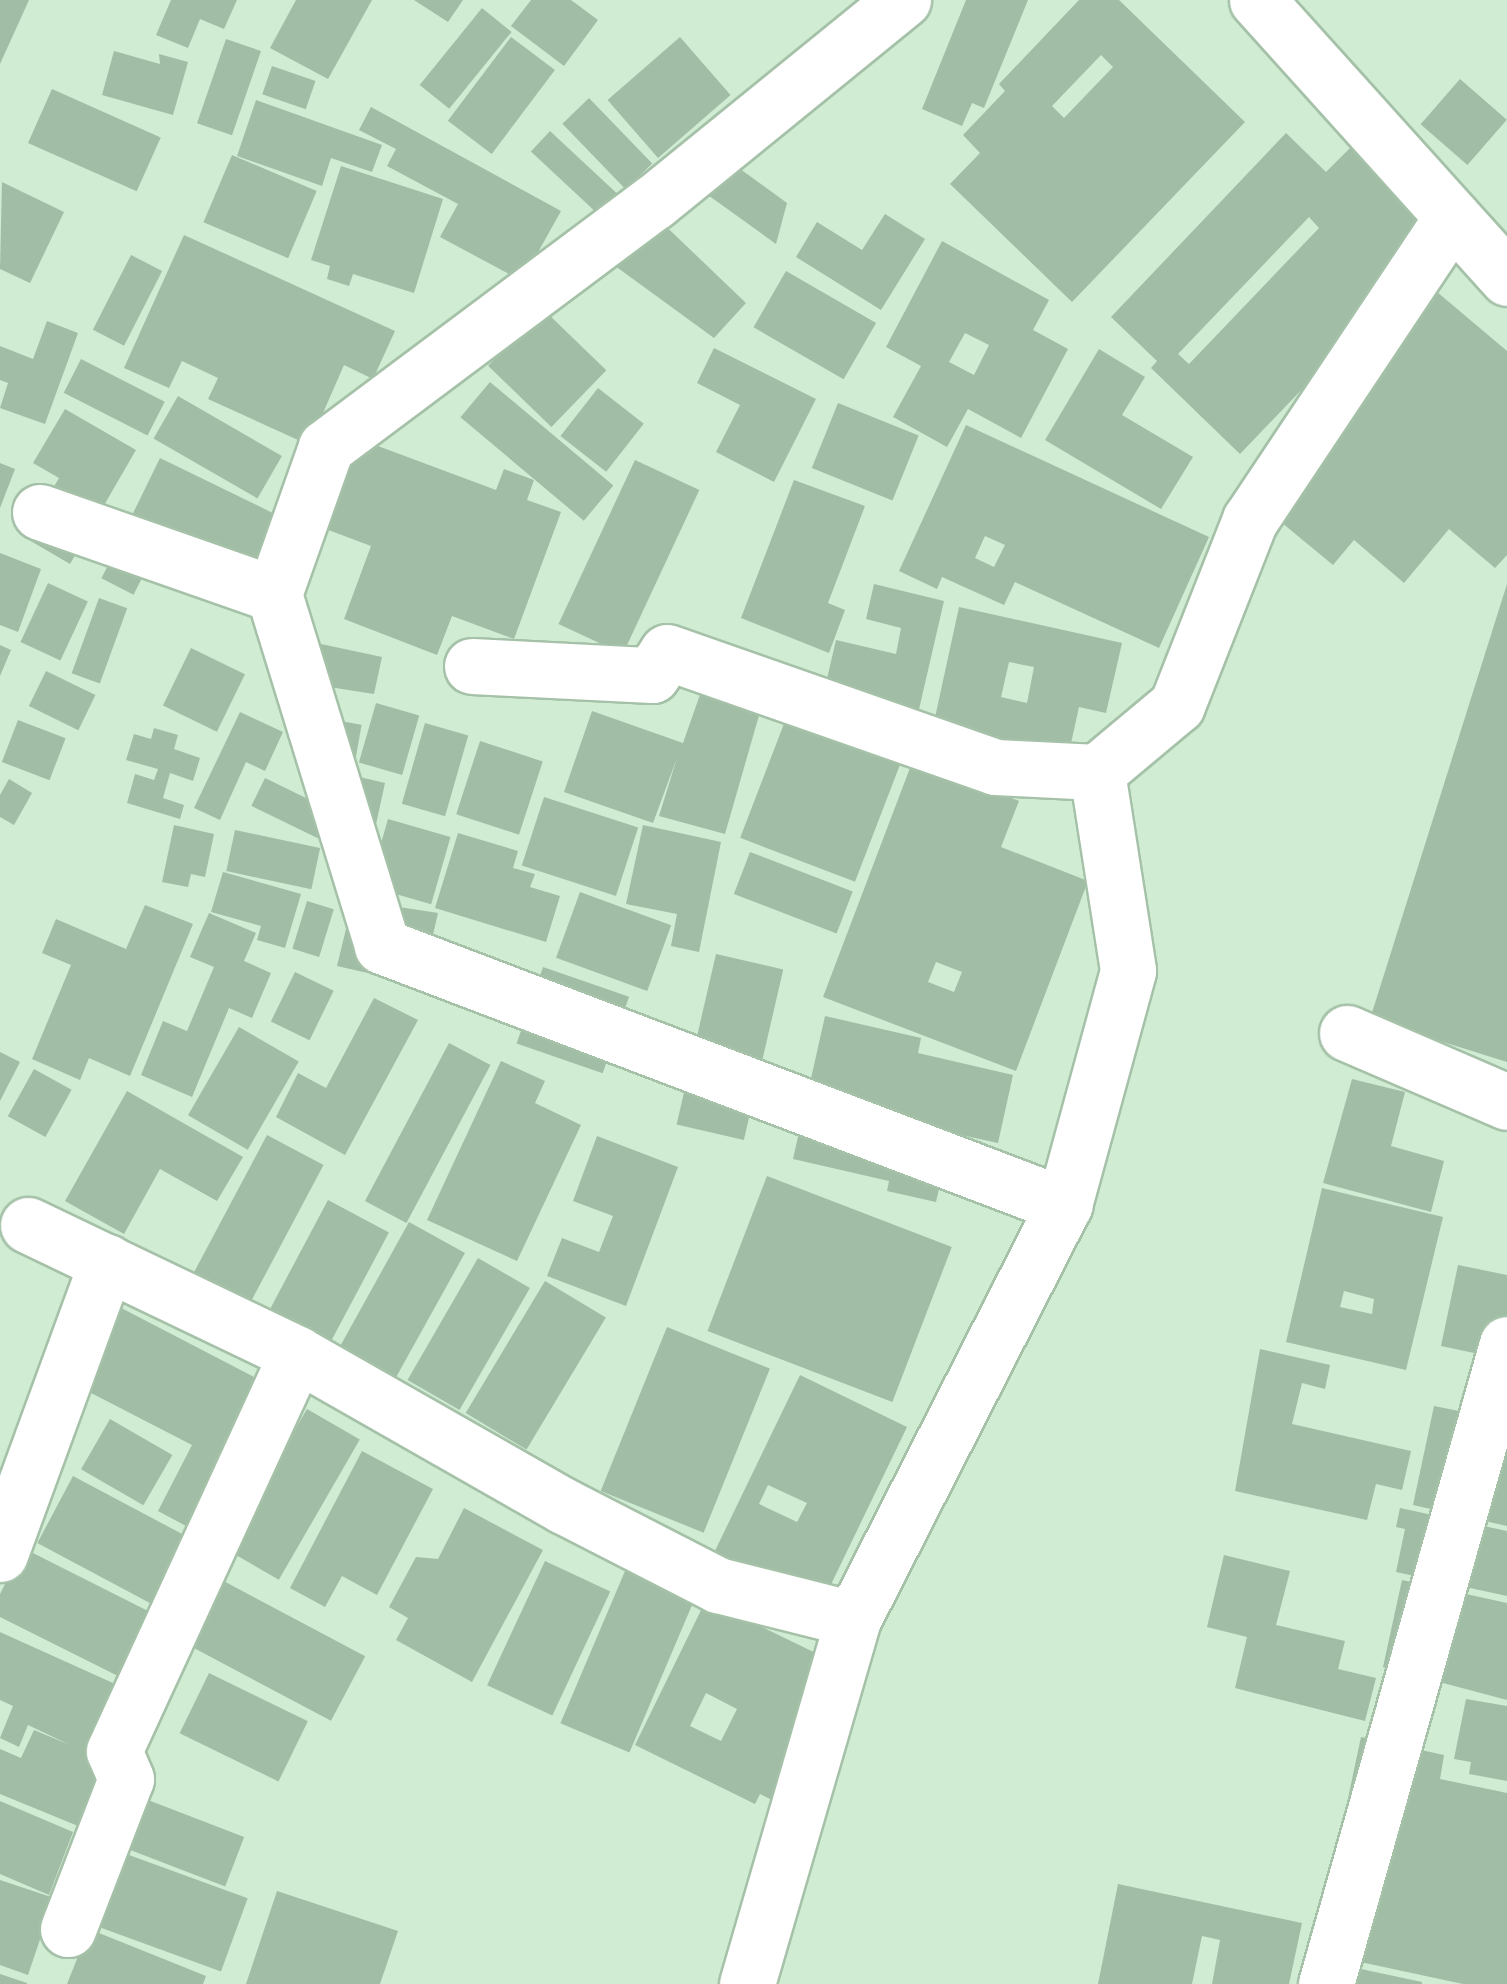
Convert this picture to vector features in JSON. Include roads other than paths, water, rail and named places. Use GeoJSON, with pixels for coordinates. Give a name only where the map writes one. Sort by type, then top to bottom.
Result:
{"type":"FeatureCollection","features":[{"type":"Feature","properties":{"kind":"street"},"geometry":{"type":"LineString","coordinates":[[904,0],[654,202],[326,447],[274,594],[382,946],[1064,1205]]}},
{"type":"Feature","properties":{"kind":"street"},"geometry":{"type":"LineString","coordinates":[[1257,0],[1507,278]]}},
{"type":"Feature","properties":{"kind":"street"},"geometry":{"type":"LineString","coordinates":[[472,666],[652,675],[667,652],[995,766],[1097,772],[1177,705],[1250,520],[1452,217]]}},
{"type":"Feature","properties":{"kind":"street"},"geometry":{"type":"LineString","coordinates":[[40,512],[274,594]]}},
{"type":"Feature","properties":{"kind":"street"},"geometry":{"type":"LineString","coordinates":[[748,1984],[853,1619],[1064,1205],[1128,971],[1097,772]]}},
{"type":"Feature","properties":{"kind":"street"},"geometry":{"type":"LineString","coordinates":[[1347,1032],[1507,1102]]}},
{"type":"Feature","properties":{"kind":"street"},"geometry":{"type":"LineString","coordinates":[[28,1225],[297,1354],[564,1506],[718,1585],[853,1619]]}},
{"type":"Feature","properties":{"kind":"street"},"geometry":{"type":"LineString","coordinates":[[0,1554],[107,1262]]}},
{"type":"Feature","properties":{"kind":"street"},"geometry":{"type":"LineString","coordinates":[[1326,1984],[1507,1344]]}},
{"type":"Feature","properties":{"kind":"street"},"geometry":{"type":"LineString","coordinates":[[68,1929],[126,1779],[114,1750],[297,1354]]}}]}
